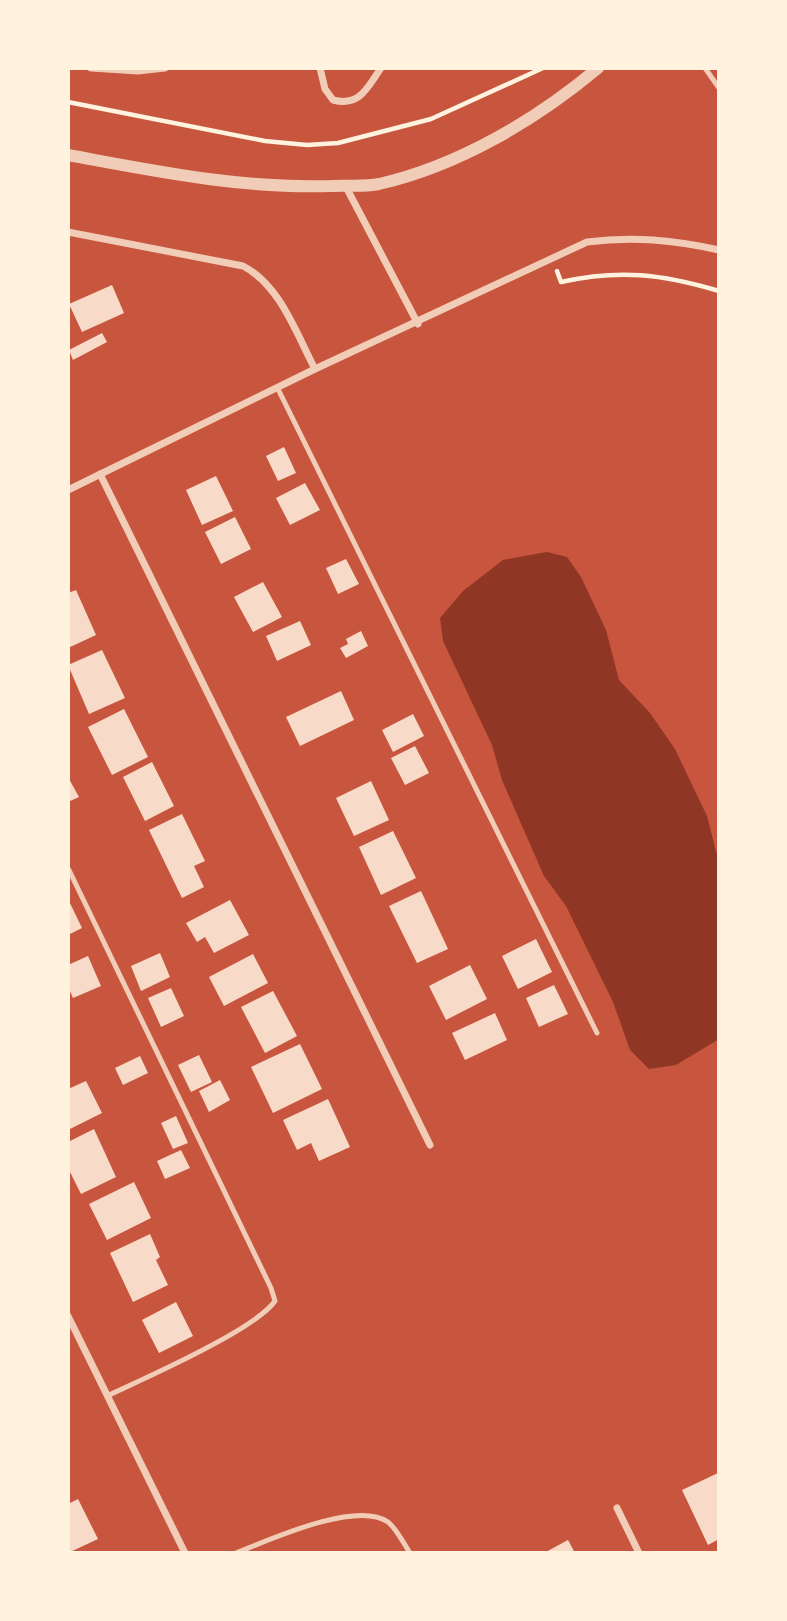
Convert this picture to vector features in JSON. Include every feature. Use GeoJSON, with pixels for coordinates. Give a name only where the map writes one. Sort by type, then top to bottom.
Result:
{"type":"FeatureCollection","features":[{"type":"Feature","properties":{"kind":"street"},"geometry":{"type":"LineString","coordinates":[[91,68],[138,71],[165,68]]}},
{"type":"Feature","properties":{"kind":"street"},"geometry":{"type":"LineString","coordinates":[[320,68],[325,89],[333,100],[346,104],[360,99],[381,68]]}},
{"type":"Feature","properties":{"kind":"street"},"geometry":{"type":"LineString","coordinates":[[68,155],[248,186],[377,185],[423,170],[474,148],[568,93],[598,68]]}},
{"type":"Feature","properties":{"kind":"street"},"geometry":{"type":"LineString","coordinates":[[345,186],[418,324]]}},
{"type":"Feature","properties":{"kind":"street"},"geometry":{"type":"LineString","coordinates":[[68,232],[243,266],[258,274],[273,291],[316,369]]}},
{"type":"Feature","properties":{"kind":"street"},"geometry":{"type":"LineString","coordinates":[[68,490],[277,387],[418,324],[587,242],[625,237],[679,242],[719,250]]}},
{"type":"Feature","properties":{"kind":"street"},"geometry":{"type":"LineString","coordinates":[[100,474],[430,1146]]}},
{"type":"Feature","properties":{"kind":"street"},"geometry":{"type":"LineString","coordinates":[[68,1316],[185,1553]]}},
{"type":"Feature","properties":{"kind":"street"},"geometry":{"type":"LineString","coordinates":[[617,1508],[639,1553]]}},
{"type":"Feature","properties":{"kind":"lane"},"geometry":{"type":"LineString","coordinates":[[705,68],[717,86]]}},
{"type":"Feature","properties":{"kind":"lane"},"geometry":{"type":"LineString","coordinates":[[277,387],[597,1033]]}},
{"type":"Feature","properties":{"kind":"lane"},"geometry":{"type":"LineString","coordinates":[[68,868],[275,1301],[269,1310],[225,1337],[107,1396]]}},
{"type":"Feature","properties":{"kind":"lane"},"geometry":{"type":"LineString","coordinates":[[236,1553],[284,1534],[359,1513],[388,1522],[410,1553]]}},
{"type":"Feature","properties":{"kind":"path"},"geometry":{"type":"LineString","coordinates":[[68,102],[265,141],[307,145],[338,144],[431,119],[542,68]]}},
{"type":"Feature","properties":{"kind":"path"},"geometry":{"type":"LineString","coordinates":[[553,257],[561,282],[598,273],[628,274],[673,277],[719,291]]}},
{"type":"Feature","properties":{"kind":"shaded area"},"geometry":{"type":"Polygon","coordinates":[[[547,552],[567,557],[581,577],[606,630],[619,680],[650,713],[675,749],[707,816],[719,863],[719,1039],[676,1065],[649,1069],[630,1050],[613,1002],[566,906],[544,876],[502,780],[492,745],[443,641],[440,618],[463,591],[503,560],[547,552]]]}},
{"type":"Feature","properties":{"kind":"building"},"geometry":{"type":"Polygon","coordinates":[[[112,285],[124,313],[82,332],[69,304],[112,285]]]}},
{"type":"Feature","properties":{"kind":"building"},"geometry":{"type":"Polygon","coordinates":[[[102,333],[107,342],[73,360],[69,350],[102,333]]]}},
{"type":"Feature","properties":{"kind":"building"},"geometry":{"type":"Polygon","coordinates":[[[284,447],[296,473],[278,481],[266,456],[284,447]]]}},
{"type":"Feature","properties":{"kind":"building"},"geometry":{"type":"Polygon","coordinates":[[[216,476],[233,511],[202,525],[186,490],[216,476]]]}},
{"type":"Feature","properties":{"kind":"building"},"geometry":{"type":"Polygon","coordinates":[[[305,483],[320,510],[290,525],[276,498],[305,483]]]}},
{"type":"Feature","properties":{"kind":"building"},"geometry":{"type":"Polygon","coordinates":[[[235,517],[251,549],[221,564],[205,532],[235,517]]]}},
{"type":"Feature","properties":{"kind":"building"},"geometry":{"type":"Polygon","coordinates":[[[346,559],[359,584],[338,594],[326,568],[346,559]]]}},
{"type":"Feature","properties":{"kind":"building"},"geometry":{"type":"Polygon","coordinates":[[[263,582],[282,617],[253,632],[234,597],[263,582]]]}},
{"type":"Feature","properties":{"kind":"building"},"geometry":{"type":"Polygon","coordinates":[[[76,590],[96,635],[68,648],[68,593],[76,590]]]}},
{"type":"Feature","properties":{"kind":"building"},"geometry":{"type":"Polygon","coordinates":[[[300,621],[311,645],[277,661],[266,636],[300,621]]]}},
{"type":"Feature","properties":{"kind":"building"},"geometry":{"type":"Polygon","coordinates":[[[361,631],[368,646],[346,658],[340,648],[348,644],[346,639],[361,631]]]}},
{"type":"Feature","properties":{"kind":"building"},"geometry":{"type":"Polygon","coordinates":[[[102,650],[125,698],[89,714],[68,665],[102,650]]]}},
{"type":"Feature","properties":{"kind":"building"},"geometry":{"type":"Polygon","coordinates":[[[341,691],[354,720],[300,746],[286,717],[341,691]]]}},
{"type":"Feature","properties":{"kind":"building"},"geometry":{"type":"Polygon","coordinates":[[[124,709],[148,757],[112,775],[88,727],[124,709]]]}},
{"type":"Feature","properties":{"kind":"building"},"geometry":{"type":"Polygon","coordinates":[[[413,714],[424,736],[393,752],[382,730],[413,714]]]}},
{"type":"Feature","properties":{"kind":"building"},"geometry":{"type":"Polygon","coordinates":[[[415,746],[429,773],[405,785],[391,758],[415,746]]]}},
{"type":"Feature","properties":{"kind":"building"},"geometry":{"type":"Polygon","coordinates":[[[152,762],[174,806],[145,821],[123,777],[152,762]]]}},
{"type":"Feature","properties":{"kind":"building"},"geometry":{"type":"Polygon","coordinates":[[[68,777],[79,797],[68,802],[68,777]]]}},
{"type":"Feature","properties":{"kind":"building"},"geometry":{"type":"Polygon","coordinates":[[[371,781],[389,820],[354,836],[336,798],[371,781]]]}},
{"type":"Feature","properties":{"kind":"building"},"geometry":{"type":"Polygon","coordinates":[[[182,814],[205,861],[194,866],[204,887],[182,898],[149,830],[182,814]]]}},
{"type":"Feature","properties":{"kind":"building"},"geometry":{"type":"Polygon","coordinates":[[[393,831],[416,878],[381,895],[359,847],[393,831]]]}},
{"type":"Feature","properties":{"kind":"building"},"geometry":{"type":"Polygon","coordinates":[[[421,891],[448,949],[417,963],[389,906],[421,891]]]}},
{"type":"Feature","properties":{"kind":"building"},"geometry":{"type":"Polygon","coordinates":[[[68,899],[82,928],[68,935],[68,899]]]}},
{"type":"Feature","properties":{"kind":"building"},"geometry":{"type":"Polygon","coordinates":[[[230,900],[249,935],[214,953],[205,937],[197,942],[186,923],[230,900]]]}},
{"type":"Feature","properties":{"kind":"building"},"geometry":{"type":"Polygon","coordinates":[[[536,939],[552,972],[518,989],[502,956],[536,939]]]}},
{"type":"Feature","properties":{"kind":"building"},"geometry":{"type":"Polygon","coordinates":[[[160,953],[170,977],[141,991],[131,966],[160,953]]]}},
{"type":"Feature","properties":{"kind":"building"},"geometry":{"type":"Polygon","coordinates":[[[253,954],[268,983],[224,1006],[209,977],[253,954]]]}},
{"type":"Feature","properties":{"kind":"building"},"geometry":{"type":"Polygon","coordinates":[[[88,956],[101,986],[73,998],[68,987],[68,965],[88,956]]]}},
{"type":"Feature","properties":{"kind":"building"},"geometry":{"type":"Polygon","coordinates":[[[470,965],[487,999],[446,1020],[429,986],[470,965]]]}},
{"type":"Feature","properties":{"kind":"building"},"geometry":{"type":"Polygon","coordinates":[[[554,985],[568,1014],[539,1027],[526,998],[554,985]]]}},
{"type":"Feature","properties":{"kind":"building"},"geometry":{"type":"Polygon","coordinates":[[[171,988],[184,1016],[161,1027],[148,998],[171,988]]]}},
{"type":"Feature","properties":{"kind":"building"},"geometry":{"type":"Polygon","coordinates":[[[273,991],[297,1036],[265,1053],[241,1007],[273,991]]]}},
{"type":"Feature","properties":{"kind":"building"},"geometry":{"type":"Polygon","coordinates":[[[495,1013],[507,1040],[465,1060],[452,1033],[495,1013]]]}},
{"type":"Feature","properties":{"kind":"building"},"geometry":{"type":"Polygon","coordinates":[[[300,1044],[322,1089],[273,1113],[251,1067],[300,1044]]]}},
{"type":"Feature","properties":{"kind":"building"},"geometry":{"type":"Polygon","coordinates":[[[199,1055],[212,1082],[191,1092],[178,1065],[199,1055]]]}},
{"type":"Feature","properties":{"kind":"building"},"geometry":{"type":"Polygon","coordinates":[[[140,1056],[148,1073],[123,1085],[115,1068],[140,1056]]]}},
{"type":"Feature","properties":{"kind":"building"},"geometry":{"type":"Polygon","coordinates":[[[220,1080],[230,1100],[209,1112],[199,1091],[220,1080]]]}},
{"type":"Feature","properties":{"kind":"building"},"geometry":{"type":"Polygon","coordinates":[[[86,1081],[102,1113],[68,1130],[68,1089],[86,1081]]]}},
{"type":"Feature","properties":{"kind":"building"},"geometry":{"type":"Polygon","coordinates":[[[328,1099],[350,1147],[319,1161],[311,1143],[297,1150],[283,1120],[328,1099]]]}},
{"type":"Feature","properties":{"kind":"building"},"geometry":{"type":"Polygon","coordinates":[[[176,1116],[188,1143],[173,1149],[161,1123],[176,1116]]]}},
{"type":"Feature","properties":{"kind":"building"},"geometry":{"type":"Polygon","coordinates":[[[94,1129],[116,1177],[81,1194],[68,1168],[68,1142],[94,1129]]]}},
{"type":"Feature","properties":{"kind":"building"},"geometry":{"type":"Polygon","coordinates":[[[181,1150],[190,1168],[165,1179],[157,1161],[181,1150]]]}},
{"type":"Feature","properties":{"kind":"building"},"geometry":{"type":"Polygon","coordinates":[[[134,1182],[151,1218],[107,1240],[89,1204],[134,1182]]]}},
{"type":"Feature","properties":{"kind":"building"},"geometry":{"type":"Polygon","coordinates":[[[150,1234],[160,1257],[156,1260],[168,1285],[133,1302],[110,1253],[150,1234]]]}},
{"type":"Feature","properties":{"kind":"building"},"geometry":{"type":"Polygon","coordinates":[[[176,1302],[193,1336],[159,1353],[142,1320],[176,1302]]]}},
{"type":"Feature","properties":{"kind":"building"},"geometry":{"type":"Polygon","coordinates":[[[718,1473],[719,1539],[708,1545],[682,1490],[718,1473]]]}},
{"type":"Feature","properties":{"kind":"building"},"geometry":{"type":"Polygon","coordinates":[[[78,1499],[98,1539],[68,1553],[68,1504],[78,1499]]]}},
{"type":"Feature","properties":{"kind":"building"},"geometry":{"type":"Polygon","coordinates":[[[568,1540],[575,1553],[544,1553],[568,1540]]]}}]}
